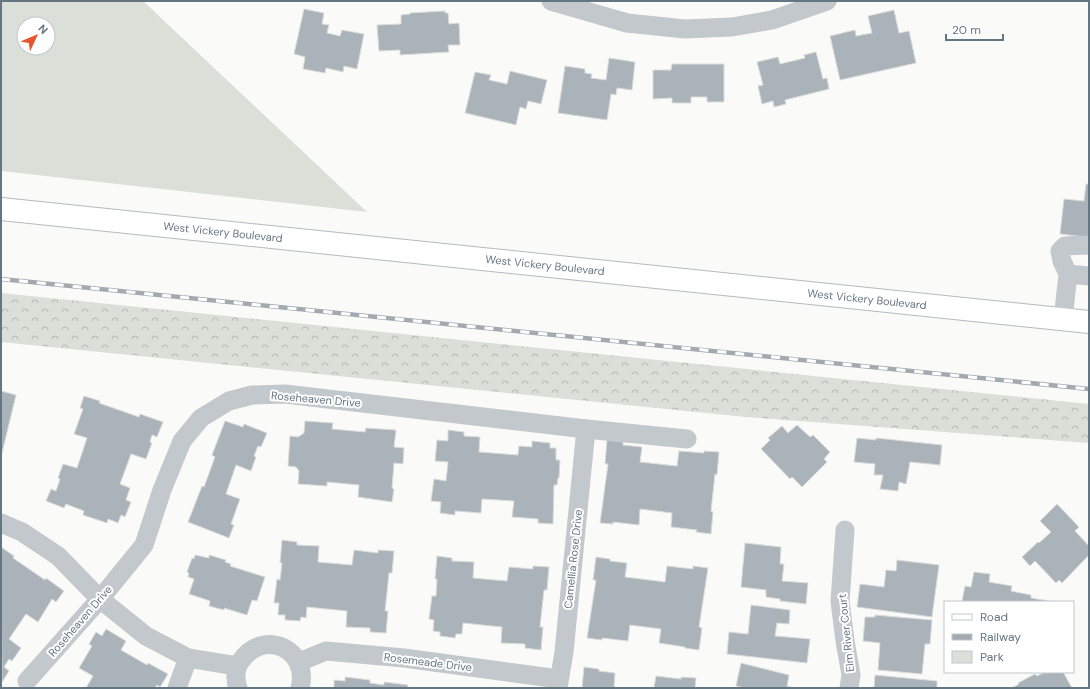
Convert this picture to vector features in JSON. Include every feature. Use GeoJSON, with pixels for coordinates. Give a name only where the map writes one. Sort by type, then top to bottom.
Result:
{"type":"FeatureCollection","features":[{"type":"Feature","properties":{"kind":"main road","name":"West Vickery Boulevard"},"geometry":{"type":"LineString","coordinates":[[1,209],[1089,322]]}},
{"type":"Feature","properties":{"kind":"street"},"geometry":{"type":"LineString","coordinates":[[551,1],[627,23],[685,29],[732,27],[772,20],[827,1]]}},
{"type":"Feature","properties":{"kind":"street"},"geometry":{"type":"LineString","coordinates":[[1063,319],[1068,274],[1062,261],[1060,251],[1065,246],[1086,244]]}},
{"type":"Feature","properties":{"kind":"street"},"geometry":{"type":"LineString","coordinates":[[1068,274],[1089,276]]}},
{"type":"Feature","properties":{"kind":"street","name":"Roseheaven Drive"},"geometry":{"type":"LineString","coordinates":[[27,681],[100,599],[144,545],[162,490],[182,441],[201,418],[229,401],[252,395],[285,394],[586,429],[686,439]]}},
{"type":"Feature","properties":{"kind":"street","name":"Camellia Rose Drive"},"geometry":{"type":"LineString","coordinates":[[558,683],[564,652],[586,429]]}},
{"type":"Feature","properties":{"kind":"street"},"geometry":{"type":"LineString","coordinates":[[1,523],[22,532],[58,556],[100,599],[146,636],[188,658],[237,666]]}},
{"type":"Feature","properties":{"kind":"street","name":"Elm River Court"},"geometry":{"type":"LineString","coordinates":[[845,530],[840,601],[851,674],[849,688]]}},
{"type":"Feature","properties":{"kind":"street"},"geometry":{"type":"LineString","coordinates":[[238,688],[236,682],[237,666],[246,653],[252,648],[263,644],[272,644],[283,647],[291,653],[298,662],[301,670],[302,682],[300,688]]}},
{"type":"Feature","properties":{"kind":"street","name":"Rosemeade Drive"},"geometry":{"type":"LineString","coordinates":[[298,662],[326,651],[404,658],[558,683]]}},
{"type":"Feature","properties":{"kind":"street"},"geometry":{"type":"LineString","coordinates":[[177,688],[188,658]]}},
{"type":"Feature","properties":{"kind":"green space"},"geometry":{"type":"Polygon","coordinates":[[[1,1],[143,1],[367,212],[1,171],[1,1]]]}},
{"type":"Feature","properties":{"kind":"green space"},"geometry":{"type":"Polygon","coordinates":[[[1,293],[1089,404],[1089,443],[746,417],[1,342],[1,293]]]}},
{"type":"Feature","properties":{"kind":"building"},"geometry":{"type":"Polygon","coordinates":[[[304,9],[324,13],[322,24],[329,25],[327,33],[340,36],[342,30],[364,34],[357,69],[344,66],[343,72],[326,68],[325,73],[303,69],[305,57],[294,54],[304,9]]]}},
{"type":"Feature","properties":{"kind":"building"},"geometry":{"type":"Polygon","coordinates":[[[894,10],[899,33],[909,31],[916,63],[840,80],[830,36],[855,30],[856,36],[872,33],[868,16],[894,10]]]}},
{"type":"Feature","properties":{"kind":"building"},"geometry":{"type":"Polygon","coordinates":[[[445,11],[445,13],[448,13],[449,24],[459,23],[460,45],[448,45],[449,52],[400,55],[400,50],[379,51],[377,25],[401,24],[401,15],[410,13],[445,11]]]}},
{"type":"Feature","properties":{"kind":"building"},"geometry":{"type":"Polygon","coordinates":[[[816,52],[823,79],[827,78],[829,89],[785,100],[786,104],[774,107],[773,101],[762,104],[758,86],[763,85],[757,62],[778,57],[780,64],[805,58],[804,55],[816,52]]]}},
{"type":"Feature","properties":{"kind":"building"},"geometry":{"type":"Polygon","coordinates":[[[609,58],[635,62],[632,90],[617,88],[616,95],[611,94],[607,120],[558,113],[565,66],[585,69],[585,73],[592,74],[591,78],[606,80],[609,58]]]}},
{"type":"Feature","properties":{"kind":"building"},"geometry":{"type":"Polygon","coordinates":[[[672,64],[724,64],[724,102],[707,102],[707,97],[691,97],[691,103],[672,103],[672,98],[653,99],[653,70],[671,70],[672,64]]]}},
{"type":"Feature","properties":{"kind":"building"},"geometry":{"type":"Polygon","coordinates":[[[510,71],[547,80],[541,104],[528,101],[526,109],[520,107],[516,125],[465,113],[475,72],[491,75],[489,80],[507,84],[510,71]]]}},
{"type":"Feature","properties":{"kind":"building"},"geometry":{"type":"Polygon","coordinates":[[[1086,184],[1089,184],[1089,255],[1085,254],[1086,237],[1060,234],[1064,199],[1084,201],[1086,184]]]}},
{"type":"Feature","properties":{"kind":"building"},"geometry":{"type":"Polygon","coordinates":[[[1,391],[16,395],[1,457],[1,391]]]}},
{"type":"Feature","properties":{"kind":"building"},"geometry":{"type":"Polygon","coordinates":[[[84,396],[139,417],[140,414],[163,422],[157,437],[152,435],[150,442],[152,443],[146,459],[131,454],[120,484],[130,488],[126,500],[131,502],[125,517],[121,515],[118,523],[108,519],[107,523],[83,515],[84,511],[66,504],[64,508],[46,501],[51,489],[56,491],[60,479],[58,478],[63,464],[77,468],[87,438],[74,434],[83,409],[80,408],[84,396]]]}},
{"type":"Feature","properties":{"kind":"building"},"geometry":{"type":"Polygon","coordinates":[[[225,421],[243,427],[244,424],[267,433],[261,447],[258,446],[251,471],[236,465],[226,494],[240,499],[231,524],[234,525],[229,538],[188,522],[202,486],[204,487],[215,457],[212,455],[225,421]]]}},
{"type":"Feature","properties":{"kind":"building"},"geometry":{"type":"Polygon","coordinates":[[[305,421],[333,423],[332,429],[365,432],[366,428],[396,430],[394,447],[404,448],[403,464],[394,463],[392,488],[394,489],[392,502],[358,497],[359,485],[327,482],[327,486],[298,484],[299,471],[296,467],[288,466],[290,436],[298,437],[304,433],[305,421]]]}},
{"type":"Feature","properties":{"kind":"building"},"geometry":{"type":"Polygon","coordinates":[[[797,425],[810,437],[813,435],[830,452],[824,459],[827,462],[802,487],[792,477],[790,479],[761,449],[770,440],[768,438],[782,426],[788,433],[797,425]]]}},
{"type":"Feature","properties":{"kind":"building"},"geometry":{"type":"Polygon","coordinates":[[[448,430],[464,432],[464,436],[480,437],[479,452],[518,455],[519,446],[532,447],[532,441],[550,443],[550,448],[556,448],[556,460],[560,460],[559,478],[557,485],[554,485],[553,524],[538,523],[538,519],[512,517],[514,501],[482,499],[481,513],[455,511],[455,515],[440,513],[441,502],[431,501],[434,479],[446,481],[448,462],[435,461],[437,440],[448,441],[448,430]]]}},
{"type":"Feature","properties":{"kind":"building"},"geometry":{"type":"Polygon","coordinates":[[[857,438],[876,440],[876,438],[942,445],[940,465],[910,462],[906,484],[899,482],[898,491],[880,489],[883,475],[874,475],[875,464],[854,462],[857,438]]]}},
{"type":"Feature","properties":{"kind":"building"},"geometry":{"type":"Polygon","coordinates":[[[607,440],[623,442],[623,445],[642,447],[640,462],[677,466],[679,451],[704,453],[704,451],[719,452],[711,511],[713,512],[711,534],[696,532],[697,530],[671,527],[672,513],[640,509],[639,525],[613,522],[613,524],[600,523],[608,464],[605,464],[607,440]]]}},
{"type":"Feature","properties":{"kind":"building"},"geometry":{"type":"Polygon","coordinates":[[[1057,504],[1079,527],[1075,531],[1089,546],[1089,555],[1062,583],[1059,580],[1056,583],[1035,561],[1030,566],[1022,557],[1051,532],[1040,521],[1057,504]]]}},
{"type":"Feature","properties":{"kind":"building"},"geometry":{"type":"Polygon","coordinates":[[[282,540],[297,542],[297,545],[319,546],[318,562],[352,565],[354,550],[378,553],[378,550],[394,551],[392,573],[389,573],[385,611],[388,611],[386,633],[370,632],[370,628],[346,627],[347,611],[307,607],[306,618],[301,617],[300,621],[285,620],[285,615],[278,615],[279,603],[274,603],[277,579],[280,580],[282,540]]]}},
{"type":"Feature","properties":{"kind":"building"},"geometry":{"type":"Polygon","coordinates":[[[745,543],[781,547],[780,564],[784,564],[782,581],[808,583],[806,604],[780,601],[780,599],[766,597],[766,590],[741,587],[745,543]]]}},
{"type":"Feature","properties":{"kind":"building"},"geometry":{"type":"Polygon","coordinates":[[[1,547],[14,556],[13,558],[64,591],[56,602],[52,599],[38,622],[26,614],[9,639],[21,648],[12,661],[9,659],[4,667],[9,671],[2,682],[1,547]]]}},
{"type":"Feature","properties":{"kind":"building"},"geometry":{"type":"Polygon","coordinates":[[[195,555],[209,558],[209,555],[226,560],[225,562],[231,564],[230,566],[265,577],[257,601],[252,600],[247,615],[224,608],[224,610],[209,606],[210,601],[189,594],[194,579],[188,577],[189,573],[187,572],[192,558],[194,559],[195,555]]]}},
{"type":"Feature","properties":{"kind":"building"},"geometry":{"type":"Polygon","coordinates":[[[437,556],[452,558],[452,561],[474,562],[473,578],[507,581],[509,567],[533,569],[533,566],[549,567],[547,590],[544,590],[540,627],[543,627],[541,650],[525,648],[525,644],[501,643],[502,627],[463,623],[462,634],[456,634],[455,638],[440,636],[440,632],[433,631],[434,620],[429,619],[432,596],[436,596],[437,579],[435,579],[437,556]]]}},
{"type":"Feature","properties":{"kind":"building"},"geometry":{"type":"Polygon","coordinates":[[[596,557],[610,559],[610,561],[627,563],[625,577],[665,582],[667,566],[693,569],[693,566],[708,568],[699,627],[702,628],[699,650],[659,643],[661,629],[630,625],[628,641],[587,638],[596,580],[593,580],[596,557]]]}},
{"type":"Feature","properties":{"kind":"building"},"geometry":{"type":"Polygon","coordinates":[[[897,560],[939,565],[932,617],[857,607],[860,584],[884,587],[886,570],[896,571],[897,560]]]}},
{"type":"Feature","properties":{"kind":"building"},"geometry":{"type":"Polygon","coordinates":[[[974,572],[990,574],[989,582],[1012,586],[1011,591],[1031,595],[1031,598],[1049,601],[962,601],[965,586],[971,587],[974,572]]]}},
{"type":"Feature","properties":{"kind":"building"},"geometry":{"type":"Polygon","coordinates":[[[751,605],[790,610],[789,624],[777,623],[775,636],[810,639],[807,663],[727,654],[729,632],[748,634],[751,605]]]}},
{"type":"Feature","properties":{"kind":"building"},"geometry":{"type":"Polygon","coordinates":[[[875,615],[932,620],[930,644],[925,644],[922,674],[878,670],[880,643],[863,641],[865,617],[875,617],[875,615]]]}},
{"type":"Feature","properties":{"kind":"building"},"geometry":{"type":"Polygon","coordinates":[[[106,629],[126,641],[121,650],[147,665],[148,663],[168,674],[160,687],[157,685],[155,688],[86,688],[93,676],[79,668],[92,646],[89,644],[96,632],[102,636],[106,629]]]}},
{"type":"Feature","properties":{"kind":"building"},"geometry":{"type":"Polygon","coordinates":[[[741,663],[789,675],[787,686],[794,688],[745,688],[736,686],[741,663]]]}},
{"type":"Feature","properties":{"kind":"building"},"geometry":{"type":"Polygon","coordinates":[[[584,667],[615,673],[614,687],[620,688],[582,688],[584,667]]]}},
{"type":"Feature","properties":{"kind":"building"},"geometry":{"type":"Polygon","coordinates":[[[1043,673],[1064,673],[1072,688],[1012,688],[1035,674],[1037,676],[1043,673]]]}},
{"type":"Feature","properties":{"kind":"building"},"geometry":{"type":"Polygon","coordinates":[[[875,675],[937,681],[937,688],[874,688],[875,675]]]}},
{"type":"Feature","properties":{"kind":"building"},"geometry":{"type":"Polygon","coordinates":[[[656,676],[681,679],[681,677],[696,678],[695,688],[654,688],[656,676]]]}},
{"type":"Feature","properties":{"kind":"building"},"geometry":{"type":"Polygon","coordinates":[[[345,677],[370,680],[370,683],[384,685],[384,682],[408,685],[407,688],[334,688],[334,680],[345,681],[345,677]]]}},
{"type":"Feature","properties":{"kind":"railway"},"geometry":{"type":"LineString","coordinates":[[1,279],[1089,389]]}}]}
